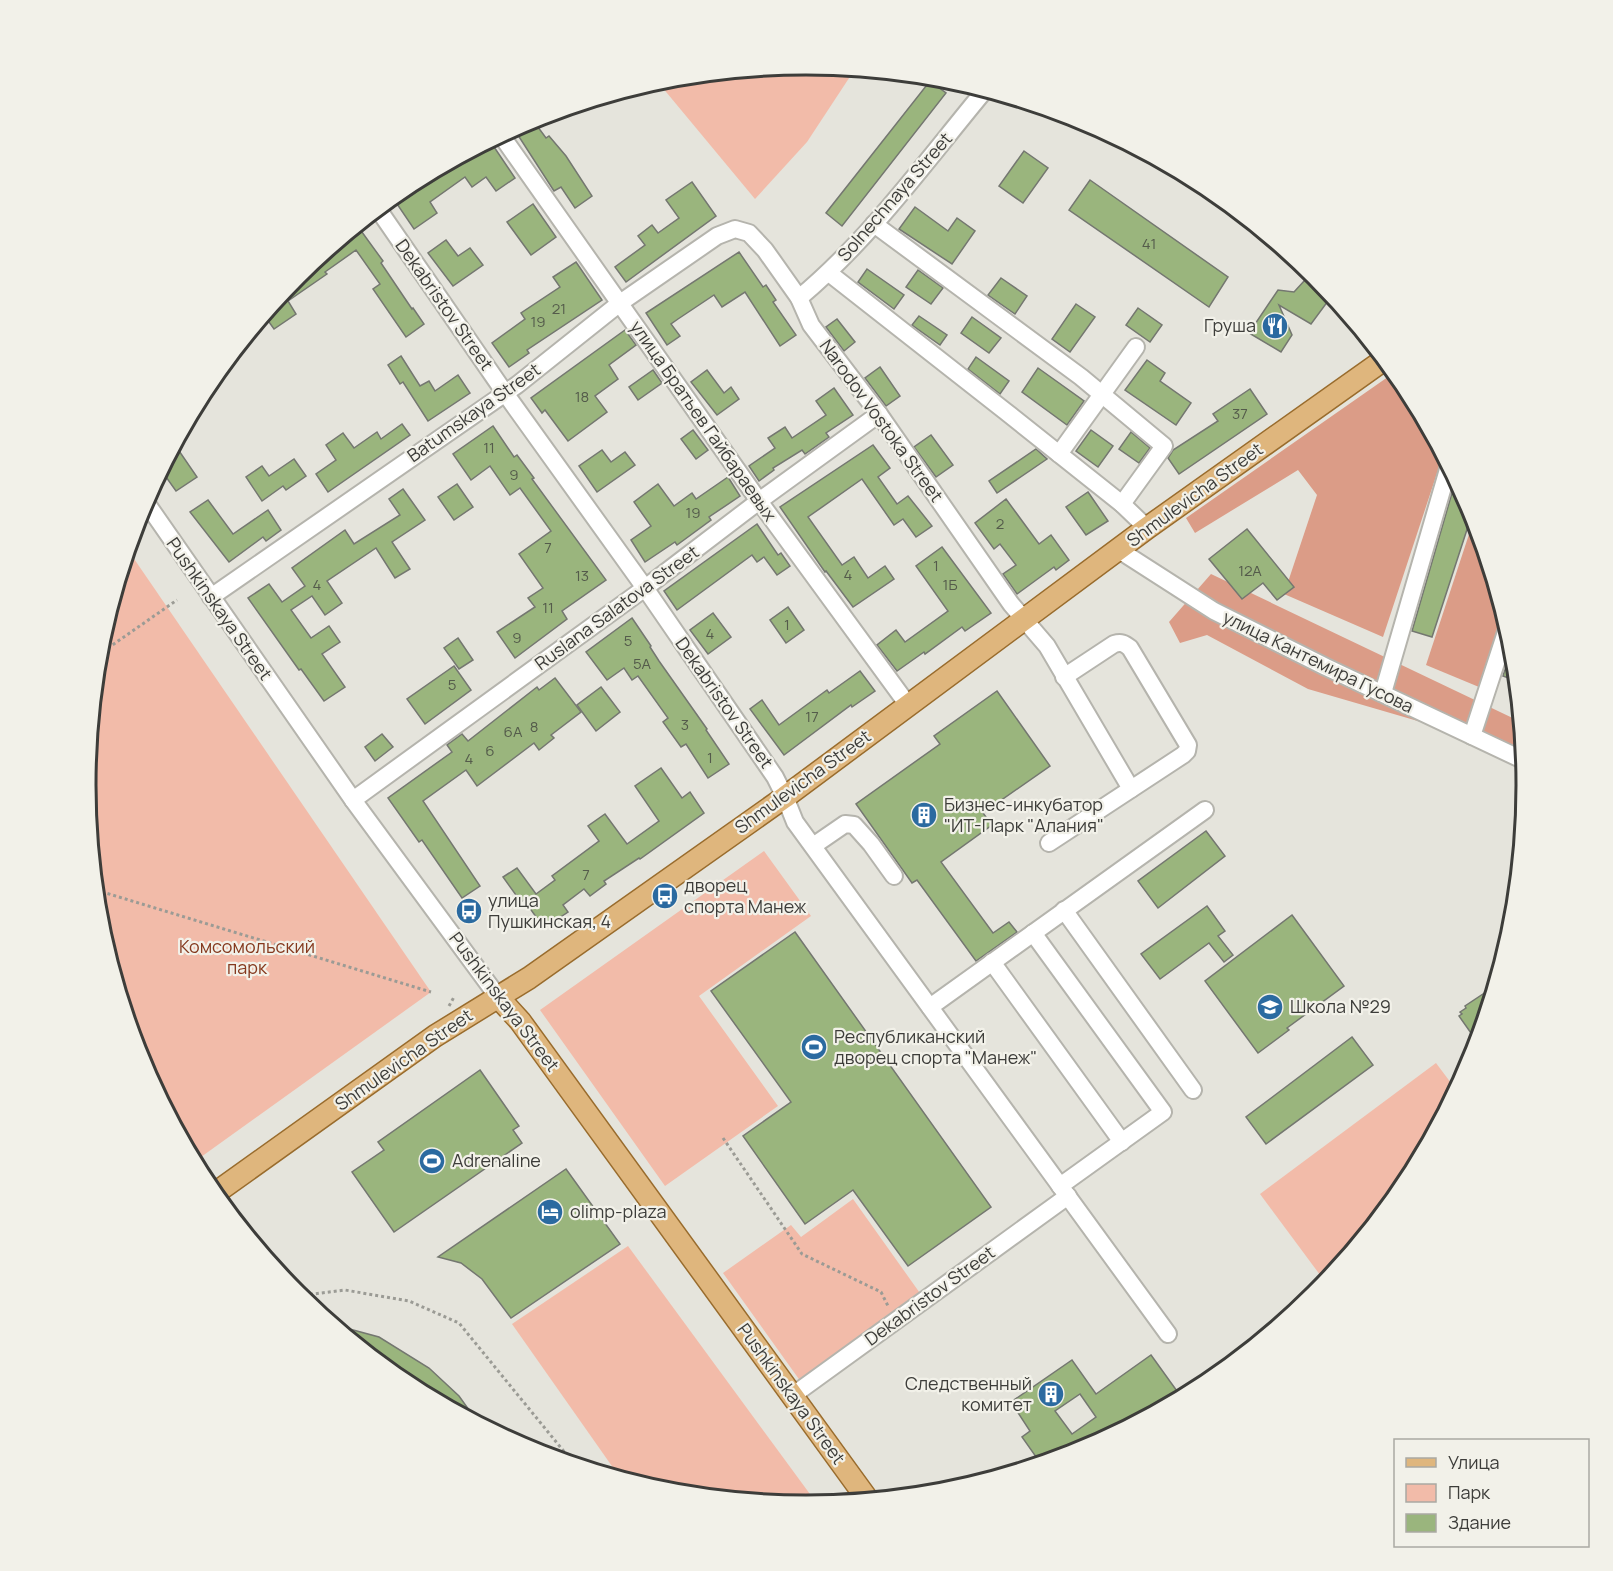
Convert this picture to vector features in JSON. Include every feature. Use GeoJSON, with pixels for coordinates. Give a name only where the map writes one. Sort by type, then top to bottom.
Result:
{"type":"FeatureCollection","features":[{"type":"Feature","properties":{"kind":"main road","name":"Shmulevicha Street"},"geometry":{"type":"LineString","coordinates":[[222,1188],[435,1036],[529,978],[785,797],[1147,528],[1378,364]]}},
{"type":"Feature","properties":{"kind":"main road","name":"Pushkinskaya Street"},"geometry":{"type":"LineString","coordinates":[[498,997],[520,1021],[863,1493]]}},
{"type":"Feature","properties":{"kind":"street","name":"Solnechnaya Street"},"geometry":{"type":"LineString","coordinates":[[799,298],[829,273],[874,224],[979,97]]}},
{"type":"Feature","properties":{"kind":"street","name":"улица Братьев Гайбараевых"},"geometry":{"type":"LineString","coordinates":[[506,142],[759,501],[908,705]]}},
{"type":"Feature","properties":{"kind":"street","name":"Dekabristov Street"},"geometry":{"type":"LineString","coordinates":[[383,216],[775,777],[795,822],[1168,1334]]}},
{"type":"Feature","properties":{"kind":"street"},"geometry":{"type":"LineString","coordinates":[[874,224],[947,280],[1008,321],[1164,446],[1122,504]]}},
{"type":"Feature","properties":{"kind":"street","name":"Batumskaya Street"},"geometry":{"type":"LineString","coordinates":[[211,597],[505,393],[620,303],[717,236],[735,230]]}},
{"type":"Feature","properties":{"kind":"street","name":"Narodov Vostoka Street"},"geometry":{"type":"LineString","coordinates":[[735,230],[750,233],[765,250],[799,298],[811,325],[879,414],[1024,620],[1047,646],[1131,789]]}},
{"type":"Feature","properties":{"kind":"street"},"geometry":{"type":"LineString","coordinates":[[829,273],[1122,504],[1147,528]]}},
{"type":"Feature","properties":{"kind":"street"},"geometry":{"type":"LineString","coordinates":[[1059,454],[1103,396],[1136,347]]}},
{"type":"Feature","properties":{"kind":"street","name":"Ruslana Salatova Street"},"geometry":{"type":"LineString","coordinates":[[353,800],[645,588],[879,414]]}},
{"type":"Feature","properties":{"kind":"street"},"geometry":{"type":"LineString","coordinates":[[1383,693],[1446,476]]}},
{"type":"Feature","properties":{"kind":"street","name":"Pushkinskaya Street"},"geometry":{"type":"LineString","coordinates":[[152,511],[353,800],[498,997]]}},
{"type":"Feature","properties":{"kind":"street","name":"улица Кантемира Гусова"},"geometry":{"type":"LineString","coordinates":[[1119,550],[1214,611],[1516,757]]}},
{"type":"Feature","properties":{"kind":"street"},"geometry":{"type":"LineString","coordinates":[[1049,843],[1183,755],[1188,745],[1125,644],[1119,642],[1064,676]]}},
{"type":"Feature","properties":{"kind":"street"},"geometry":{"type":"LineString","coordinates":[[1472,736],[1502,644]]}},
{"type":"Feature","properties":{"kind":"street"},"geometry":{"type":"LineString","coordinates":[[930,1007],[1205,810]]}},
{"type":"Feature","properties":{"kind":"street"},"geometry":{"type":"LineString","coordinates":[[813,846],[845,824],[854,825],[894,876]]}},
{"type":"Feature","properties":{"kind":"street"},"geometry":{"type":"LineString","coordinates":[[1064,910],[1193,1090]]}},
{"type":"Feature","properties":{"kind":"street"},"geometry":{"type":"LineString","coordinates":[[1033,933],[1163,1112],[1122,1142],[1064,1191]]}},
{"type":"Feature","properties":{"kind":"street"},"geometry":{"type":"LineString","coordinates":[[992,962],[1122,1142]]}},
{"type":"Feature","properties":{"kind":"street","name":"Dekabristov Street"},"geometry":{"type":"LineString","coordinates":[[792,1396],[895,1322],[1064,1191]]}},
{"type":"Feature","properties":{"kind":"path"},"geometry":{"type":"LineString","coordinates":[[110,647],[177,600]]}},
{"type":"Feature","properties":{"kind":"path"},"geometry":{"type":"LineString","coordinates":[[105,893],[431,992]]}},
{"type":"Feature","properties":{"kind":"path"},"geometry":{"type":"LineString","coordinates":[[723,1138],[802,1254],[881,1292],[895,1322]]}},
{"type":"Feature","properties":{"kind":"path"},"geometry":{"type":"LineString","coordinates":[[311,1294],[345,1290],[409,1301],[459,1323],[565,1453]]}},
{"type":"Feature","properties":{"kind":"green space"},"geometry":{"type":"Polygon","coordinates":[[[806,75],[850,77],[807,142],[755,199],[664,90],[714,81],[760,77],[806,75]]]}},
{"type":"Feature","properties":{"kind":"green space","name":"Комсомольский парк"},"geometry":{"type":"Polygon","coordinates":[[[134,558],[431,992],[201,1157],[169,1100],[134,1014],[120,969],[102,878],[96,786],[102,693],[120,602],[134,558]]]}},
{"type":"Feature","properties":{"kind":"green space"},"geometry":{"type":"Polygon","coordinates":[[[764,851],[811,916],[699,996],[778,1106],[665,1186],[540,1010],[764,851]]]}},
{"type":"Feature","properties":{"kind":"green space"},"geometry":{"type":"Polygon","coordinates":[[[1436,1063],[1451,1083],[1422,1141],[1397,1180],[1370,1218],[1321,1276],[1260,1194],[1436,1063]]]}},
{"type":"Feature","properties":{"kind":"green space"},"geometry":{"type":"Polygon","coordinates":[[[853,1199],[922,1296],[801,1382],[723,1273],[791,1225],[801,1237],[853,1199]]]}},
{"type":"Feature","properties":{"kind":"green space"},"geometry":{"type":"Polygon","coordinates":[[[628,1246],[811,1496],[714,1490],[614,1469],[512,1324],[628,1246]]]}},
{"type":"Feature","properties":{"kind":"shaded area"},"geometry":{"type":"Polygon","coordinates":[[[1387,377],[1422,430],[1440,464],[1383,637],[1284,594],[1317,495],[1298,470],[1195,533],[1186,518],[1387,377]]]}},
{"type":"Feature","properties":{"kind":"shaded area"},"geometry":{"type":"Polygon","coordinates":[[[1470,532],[1493,602],[1499,628],[1479,687],[1426,665],[1470,532]]]}},
{"type":"Feature","properties":{"kind":"shaded area"},"geometry":{"type":"Polygon","coordinates":[[[1211,574],[1513,718],[1515,750],[1308,689],[1207,635],[1180,643],[1169,622],[1211,574]]]}},
{"type":"Feature","properties":{"kind":"building"},"geometry":{"type":"Polygon","coordinates":[[[926,86],[939,88],[946,93],[842,226],[826,213],[926,86]]]}},
{"type":"Feature","properties":{"kind":"building"},"geometry":{"type":"Polygon","coordinates":[[[538,128],[546,138],[549,136],[566,156],[592,196],[575,208],[561,187],[554,191],[519,136],[538,128]]]}},
{"type":"Feature","properties":{"kind":"building"},"geometry":{"type":"Polygon","coordinates":[[[494,147],[515,178],[496,191],[486,177],[472,187],[465,177],[430,202],[437,213],[414,229],[398,205],[451,170],[494,147]]]}},
{"type":"Feature","properties":{"kind":"building"},"geometry":{"type":"Polygon","coordinates":[[[1024,151],[1048,168],[1023,203],[999,186],[1024,151]]]}},
{"type":"Feature","properties":{"kind":"building"},"geometry":{"type":"Polygon","coordinates":[[[1090,180],[1228,277],[1209,307],[1069,210],[1090,180]]]}},
{"type":"Feature","properties":{"kind":"building"},"geometry":{"type":"Polygon","coordinates":[[[692,182],[716,216],[626,282],[615,267],[645,245],[638,236],[652,225],[658,233],[679,218],[666,200],[692,182]]]}},
{"type":"Feature","properties":{"kind":"building"},"geometry":{"type":"Polygon","coordinates":[[[533,204],[556,237],[531,255],[507,222],[533,204]]]}},
{"type":"Feature","properties":{"kind":"building"},"geometry":{"type":"Polygon","coordinates":[[[915,207],[948,231],[957,218],[975,231],[952,264],[899,229],[915,207]]]}},
{"type":"Feature","properties":{"kind":"building"},"geometry":{"type":"Polygon","coordinates":[[[362,232],[424,324],[406,337],[373,289],[380,284],[356,250],[288,301],[296,314],[274,329],[269,321],[272,317],[304,283],[362,232]]]}},
{"type":"Feature","properties":{"kind":"building"},"geometry":{"type":"Polygon","coordinates":[[[446,240],[458,256],[470,248],[483,265],[453,286],[428,253],[446,240]]]}},
{"type":"Feature","properties":{"kind":"building"},"geometry":{"type":"Polygon","coordinates":[[[739,252],[763,287],[766,285],[776,300],[773,302],[796,335],[780,346],[745,292],[722,307],[714,295],[678,319],[671,324],[680,336],[667,345],[646,313],[739,252]]]}},
{"type":"Feature","properties":{"kind":"building"},"geometry":{"type":"Polygon","coordinates":[[[576,262],[602,300],[527,350],[529,353],[509,367],[492,343],[525,319],[521,313],[560,287],[553,277],[576,262]]]}},
{"type":"Feature","properties":{"kind":"building"},"geometry":{"type":"Polygon","coordinates":[[[867,269],[904,295],[894,309],[858,282],[867,269]]]}},
{"type":"Feature","properties":{"kind":"building"},"geometry":{"type":"Polygon","coordinates":[[[918,270],[943,288],[931,304],[906,287],[918,270]]]}},
{"type":"Feature","properties":{"kind":"building"},"geometry":{"type":"Polygon","coordinates":[[[1001,278],[1027,296],[1015,314],[988,295],[1001,278]]]}},
{"type":"Feature","properties":{"kind":"building"},"geometry":{"type":"Polygon","coordinates":[[[1305,280],[1327,302],[1311,324],[1279,305],[1292,335],[1281,352],[1249,333],[1278,290],[1294,292],[1305,280]]]}},
{"type":"Feature","properties":{"kind":"building"},"geometry":{"type":"Polygon","coordinates":[[[1076,304],[1095,317],[1070,352],[1052,339],[1076,304]]]}},
{"type":"Feature","properties":{"kind":"building"},"geometry":{"type":"Polygon","coordinates":[[[1138,308],[1162,325],[1150,342],[1126,325],[1138,308]]]}},
{"type":"Feature","properties":{"kind":"building"},"geometry":{"type":"Polygon","coordinates":[[[919,316],[947,335],[940,345],[912,325],[919,316]]]}},
{"type":"Feature","properties":{"kind":"building"},"geometry":{"type":"Polygon","coordinates":[[[972,317],[1001,338],[989,353],[961,333],[972,317]]]}},
{"type":"Feature","properties":{"kind":"building"},"geometry":{"type":"Polygon","coordinates":[[[837,319],[855,342],[844,351],[826,327],[837,319]]]}},
{"type":"Feature","properties":{"kind":"building"},"geometry":{"type":"Polygon","coordinates":[[[625,330],[636,345],[609,365],[618,379],[595,396],[607,412],[568,441],[545,410],[542,413],[531,398],[625,330]]]}},
{"type":"Feature","properties":{"kind":"building"},"geometry":{"type":"Polygon","coordinates":[[[401,356],[420,386],[429,381],[435,391],[458,375],[470,393],[428,421],[403,382],[400,384],[388,365],[401,356]]]}},
{"type":"Feature","properties":{"kind":"building"},"geometry":{"type":"Polygon","coordinates":[[[976,357],[1009,381],[1000,394],[968,369],[976,357]]]}},
{"type":"Feature","properties":{"kind":"building"},"geometry":{"type":"Polygon","coordinates":[[[1147,360],[1165,373],[1160,381],[1191,403],[1176,425],[1125,390],[1147,360]]]}},
{"type":"Feature","properties":{"kind":"building"},"geometry":{"type":"Polygon","coordinates":[[[880,367],[900,396],[886,406],[865,378],[880,367]]]}},
{"type":"Feature","properties":{"kind":"building"},"geometry":{"type":"Polygon","coordinates":[[[1038,368],[1084,401],[1067,425],[1022,392],[1038,368]]]}},
{"type":"Feature","properties":{"kind":"building"},"geometry":{"type":"Polygon","coordinates":[[[653,370],[662,383],[638,400],[629,387],[653,370]]]}},
{"type":"Feature","properties":{"kind":"building"},"geometry":{"type":"Polygon","coordinates":[[[707,370],[724,393],[731,387],[739,399],[717,415],[691,382],[707,370]]]}},
{"type":"Feature","properties":{"kind":"building"},"geometry":{"type":"Polygon","coordinates":[[[834,388],[853,415],[826,433],[829,437],[805,454],[802,450],[773,468],[774,470],[759,481],[749,466],[775,448],[768,438],[785,427],[792,438],[826,415],[816,401],[834,388]]]}},
{"type":"Feature","properties":{"kind":"building"},"geometry":{"type":"Polygon","coordinates":[[[1250,389],[1267,414],[1179,474],[1168,458],[1173,450],[1218,421],[1213,414],[1250,389]]]}},
{"type":"Feature","properties":{"kind":"building"},"geometry":{"type":"Polygon","coordinates":[[[402,424],[410,435],[328,492],[316,474],[336,460],[326,445],[343,433],[354,448],[377,432],[381,439],[402,424]]]}},
{"type":"Feature","properties":{"kind":"building"},"geometry":{"type":"Polygon","coordinates":[[[493,426],[514,457],[517,455],[534,478],[532,479],[606,580],[562,611],[567,619],[515,658],[497,632],[535,607],[528,598],[543,588],[519,554],[551,531],[520,488],[510,495],[490,466],[471,480],[453,454],[493,426]]]}},
{"type":"Feature","properties":{"kind":"building"},"geometry":{"type":"Polygon","coordinates":[[[693,430],[708,450],[696,459],[681,439],[693,430]]]}},
{"type":"Feature","properties":{"kind":"building"},"geometry":{"type":"Polygon","coordinates":[[[1091,430],[1113,446],[1098,467],[1076,451],[1091,430]]]}},
{"type":"Feature","properties":{"kind":"building"},"geometry":{"type":"Polygon","coordinates":[[[1131,432],[1150,448],[1139,463],[1119,449],[1131,432]]]}},
{"type":"Feature","properties":{"kind":"building"},"geometry":{"type":"Polygon","coordinates":[[[931,435],[953,465],[936,477],[914,447],[931,435]]]}},
{"type":"Feature","properties":{"kind":"building"},"geometry":{"type":"Polygon","coordinates":[[[873,445],[890,468],[878,477],[897,504],[908,496],[932,526],[916,537],[903,519],[894,525],[862,479],[808,517],[842,565],[854,557],[868,578],[885,566],[894,579],[853,607],[825,572],[780,507],[873,445]]]}},
{"type":"Feature","properties":{"kind":"building"},"geometry":{"type":"Polygon","coordinates":[[[1036,449],[1047,459],[997,493],[989,481],[1036,449]]]}},
{"type":"Feature","properties":{"kind":"building"},"geometry":{"type":"Polygon","coordinates":[[[602,450],[611,462],[625,452],[635,465],[597,492],[579,466],[602,450]]]}},
{"type":"Feature","properties":{"kind":"building"},"geometry":{"type":"Polygon","coordinates":[[[179,451],[197,477],[176,491],[166,477],[179,451]]]}},
{"type":"Feature","properties":{"kind":"building"},"geometry":{"type":"Polygon","coordinates":[[[294,459],[306,476],[286,490],[283,486],[262,501],[246,477],[262,466],[269,476],[294,459]]]}},
{"type":"Feature","properties":{"kind":"building"},"geometry":{"type":"Polygon","coordinates":[[[728,477],[740,496],[709,517],[711,520],[677,545],[675,542],[645,562],[631,540],[651,526],[634,502],[658,484],[674,506],[692,493],[696,499],[728,477]]]}},
{"type":"Feature","properties":{"kind":"building"},"geometry":{"type":"Polygon","coordinates":[[[457,484],[473,507],[454,520],[438,497],[457,484]]]}},
{"type":"Feature","properties":{"kind":"building"},"geometry":{"type":"Polygon","coordinates":[[[403,489],[425,520],[392,542],[410,569],[395,578],[376,548],[327,581],[342,603],[325,615],[312,596],[291,610],[311,638],[329,626],[340,642],[322,654],[345,687],[324,701],[248,598],[269,584],[282,602],[305,586],[292,568],[345,530],[354,544],[400,515],[389,499],[403,489]]]}},
{"type":"Feature","properties":{"kind":"building"},"geometry":{"type":"Polygon","coordinates":[[[1453,491],[1468,527],[1432,637],[1412,631],[1453,491]]]}},
{"type":"Feature","properties":{"kind":"building"},"geometry":{"type":"Polygon","coordinates":[[[1088,492],[1108,521],[1086,535],[1066,507],[1088,492]]]}},
{"type":"Feature","properties":{"kind":"building"},"geometry":{"type":"Polygon","coordinates":[[[1006,499],[1039,544],[1051,535],[1069,560],[1056,570],[1054,567],[1017,594],[1003,574],[1016,565],[1000,544],[994,549],[975,523],[1006,499]]]}},
{"type":"Feature","properties":{"kind":"building"},"geometry":{"type":"Polygon","coordinates":[[[208,500],[233,534],[268,510],[281,530],[266,541],[263,537],[229,562],[190,512],[208,500]]]}},
{"type":"Feature","properties":{"kind":"building"},"geometry":{"type":"Polygon","coordinates":[[[757,524],[778,555],[781,553],[790,566],[777,575],[764,557],[757,562],[752,555],[677,610],[664,591],[757,524]]]}},
{"type":"Feature","properties":{"kind":"building"},"geometry":{"type":"Polygon","coordinates":[[[1247,529],[1294,587],[1277,600],[1263,583],[1242,599],[1209,559],[1247,529]]]}},
{"type":"Feature","properties":{"kind":"building"},"geometry":{"type":"Polygon","coordinates":[[[942,547],[991,613],[965,631],[962,627],[897,671],[877,645],[896,630],[905,642],[948,611],[916,566],[942,547]]]}},
{"type":"Feature","properties":{"kind":"building"},"geometry":{"type":"Polygon","coordinates":[[[788,607],[804,630],[786,643],[770,620],[788,607]]]}},
{"type":"Feature","properties":{"kind":"building"},"geometry":{"type":"Polygon","coordinates":[[[713,613],[731,637],[708,654],[690,630],[713,613]]]}},
{"type":"Feature","properties":{"kind":"building"},"geometry":{"type":"Polygon","coordinates":[[[632,618],[729,764],[708,778],[686,744],[681,747],[663,722],[668,718],[638,676],[632,680],[624,668],[607,680],[586,652],[632,618]]]}},
{"type":"Feature","properties":{"kind":"building"},"geometry":{"type":"Polygon","coordinates":[[[458,638],[473,660],[459,669],[444,648],[458,638]]]}},
{"type":"Feature","properties":{"kind":"building"},"geometry":{"type":"Polygon","coordinates":[[[454,666],[471,690],[425,724],[407,699],[454,666]]]}},
{"type":"Feature","properties":{"kind":"building"},"geometry":{"type":"Polygon","coordinates":[[[1506,666],[1508,678],[1503,676],[1506,666]]]}},
{"type":"Feature","properties":{"kind":"building"},"geometry":{"type":"Polygon","coordinates":[[[860,671],[875,691],[852,707],[851,705],[784,755],[750,709],[762,700],[779,725],[827,690],[829,693],[860,671]]]}},
{"type":"Feature","properties":{"kind":"building"},"geometry":{"type":"Polygon","coordinates":[[[555,678],[581,712],[551,735],[554,738],[539,750],[534,743],[477,786],[466,770],[423,801],[480,886],[462,898],[422,840],[419,842],[388,798],[452,752],[447,745],[462,734],[468,741],[537,687],[539,690],[555,678]]]}},
{"type":"Feature","properties":{"kind":"building"},"geometry":{"type":"Polygon","coordinates":[[[601,687],[620,712],[596,731],[577,705],[601,687]]]}},
{"type":"Feature","properties":{"kind":"building"},"geometry":{"type":"Polygon","coordinates":[[[997,691],[1050,766],[983,813],[992,825],[941,862],[993,933],[1009,922],[1017,932],[976,961],[917,880],[912,883],[856,804],[940,744],[934,736],[997,691]]]}},
{"type":"Feature","properties":{"kind":"building"},"geometry":{"type":"Polygon","coordinates":[[[382,734],[393,747],[375,761],[365,747],[382,734]]]}},
{"type":"Feature","properties":{"kind":"building"},"geometry":{"type":"Polygon","coordinates":[[[661,768],[682,798],[690,792],[704,813],[640,859],[604,881],[606,884],[590,896],[584,889],[563,905],[568,912],[544,928],[524,900],[521,902],[503,877],[517,868],[536,894],[555,880],[552,876],[599,841],[588,826],[605,814],[627,844],[659,821],[635,786],[661,768]]]}},
{"type":"Feature","properties":{"kind":"building"},"geometry":{"type":"Polygon","coordinates":[[[1206,831],[1225,856],[1158,908],[1138,881],[1206,831]]]}},
{"type":"Feature","properties":{"kind":"building"},"geometry":{"type":"Polygon","coordinates":[[[1207,906],[1225,931],[1218,936],[1233,955],[1224,962],[1209,943],[1160,979],[1141,954],[1207,906]]]}},
{"type":"Feature","properties":{"kind":"building"},"geometry":{"type":"Polygon","coordinates":[[[1292,915],[1344,986],[1287,1028],[1289,1030],[1258,1053],[1205,981],[1292,915]]]}},
{"type":"Feature","properties":{"kind":"building","name":"Республиканский дворец спорта \"Манеж\""},"geometry":{"type":"Polygon","coordinates":[[[795,932],[991,1207],[908,1266],[853,1190],[805,1224],[743,1136],[791,1102],[711,991],[795,932]]]}},
{"type":"Feature","properties":{"kind":"building"},"geometry":{"type":"Polygon","coordinates":[[[1486,992],[1472,1034],[1459,1016],[1462,1014],[1460,1012],[1466,1008],[1465,1006],[1486,992]]]}},
{"type":"Feature","properties":{"kind":"building"},"geometry":{"type":"Polygon","coordinates":[[[1352,1037],[1373,1065],[1266,1144],[1246,1117],[1352,1037]]]}},
{"type":"Feature","properties":{"kind":"building","name":"Adrenaline"},"geometry":{"type":"Polygon","coordinates":[[[480,1070],[519,1126],[513,1130],[522,1143],[394,1232],[352,1172],[384,1150],[378,1142],[480,1070]]]}},
{"type":"Feature","properties":{"kind":"building","name":"olimp-plaza"},"geometry":{"type":"Polygon","coordinates":[[[566,1169],[620,1244],[511,1318],[482,1279],[461,1263],[438,1257],[566,1169]]]}},
{"type":"Feature","properties":{"kind":"building"},"geometry":{"type":"Polygon","coordinates":[[[349,1329],[379,1337],[429,1368],[459,1396],[470,1411],[412,1376],[349,1329]]]}},
{"type":"Feature","properties":{"kind":"building"},"geometry":{"type":"Polygon","coordinates":[[[1151,1355],[1177,1391],[1121,1423],[1036,1457],[1022,1437],[1030,1431],[1011,1402],[1072,1360],[1096,1394],[1151,1355]],[[1080,1394],[1055,1411],[1072,1434],[1096,1417],[1080,1394]]]}},
{"type":"Feature","properties":{"kind":"place","name":"Груша"},"geometry":{"type":"Point","coordinates":[1275,326]}},
{"type":"Feature","properties":{"kind":"place","name":"Бизнес-инкубатор \"ИТ-Парк \"Алания\""},"geometry":{"type":"Point","coordinates":[924,815]}},
{"type":"Feature","properties":{"kind":"place","name":"дворец спорта Манеж"},"geometry":{"type":"Point","coordinates":[665,896]}},
{"type":"Feature","properties":{"kind":"place","name":"улица Пушкинская, 4"},"geometry":{"type":"Point","coordinates":[469,911]}},
{"type":"Feature","properties":{"kind":"place","name":"Школа №29"},"geometry":{"type":"Point","coordinates":[1270,1007]}},
{"type":"Feature","properties":{"kind":"place","name":"Республиканский дворец спорта \"Манеж\""},"geometry":{"type":"Point","coordinates":[814,1047]}},
{"type":"Feature","properties":{"kind":"place","name":"Adrenaline"},"geometry":{"type":"Point","coordinates":[432,1161]}},
{"type":"Feature","properties":{"kind":"place","name":"olimp-plaza"},"geometry":{"type":"Point","coordinates":[550,1212]}},
{"type":"Feature","properties":{"kind":"place","name":"Следственный комитет"},"geometry":{"type":"Point","coordinates":[1051,1394]}}]}
